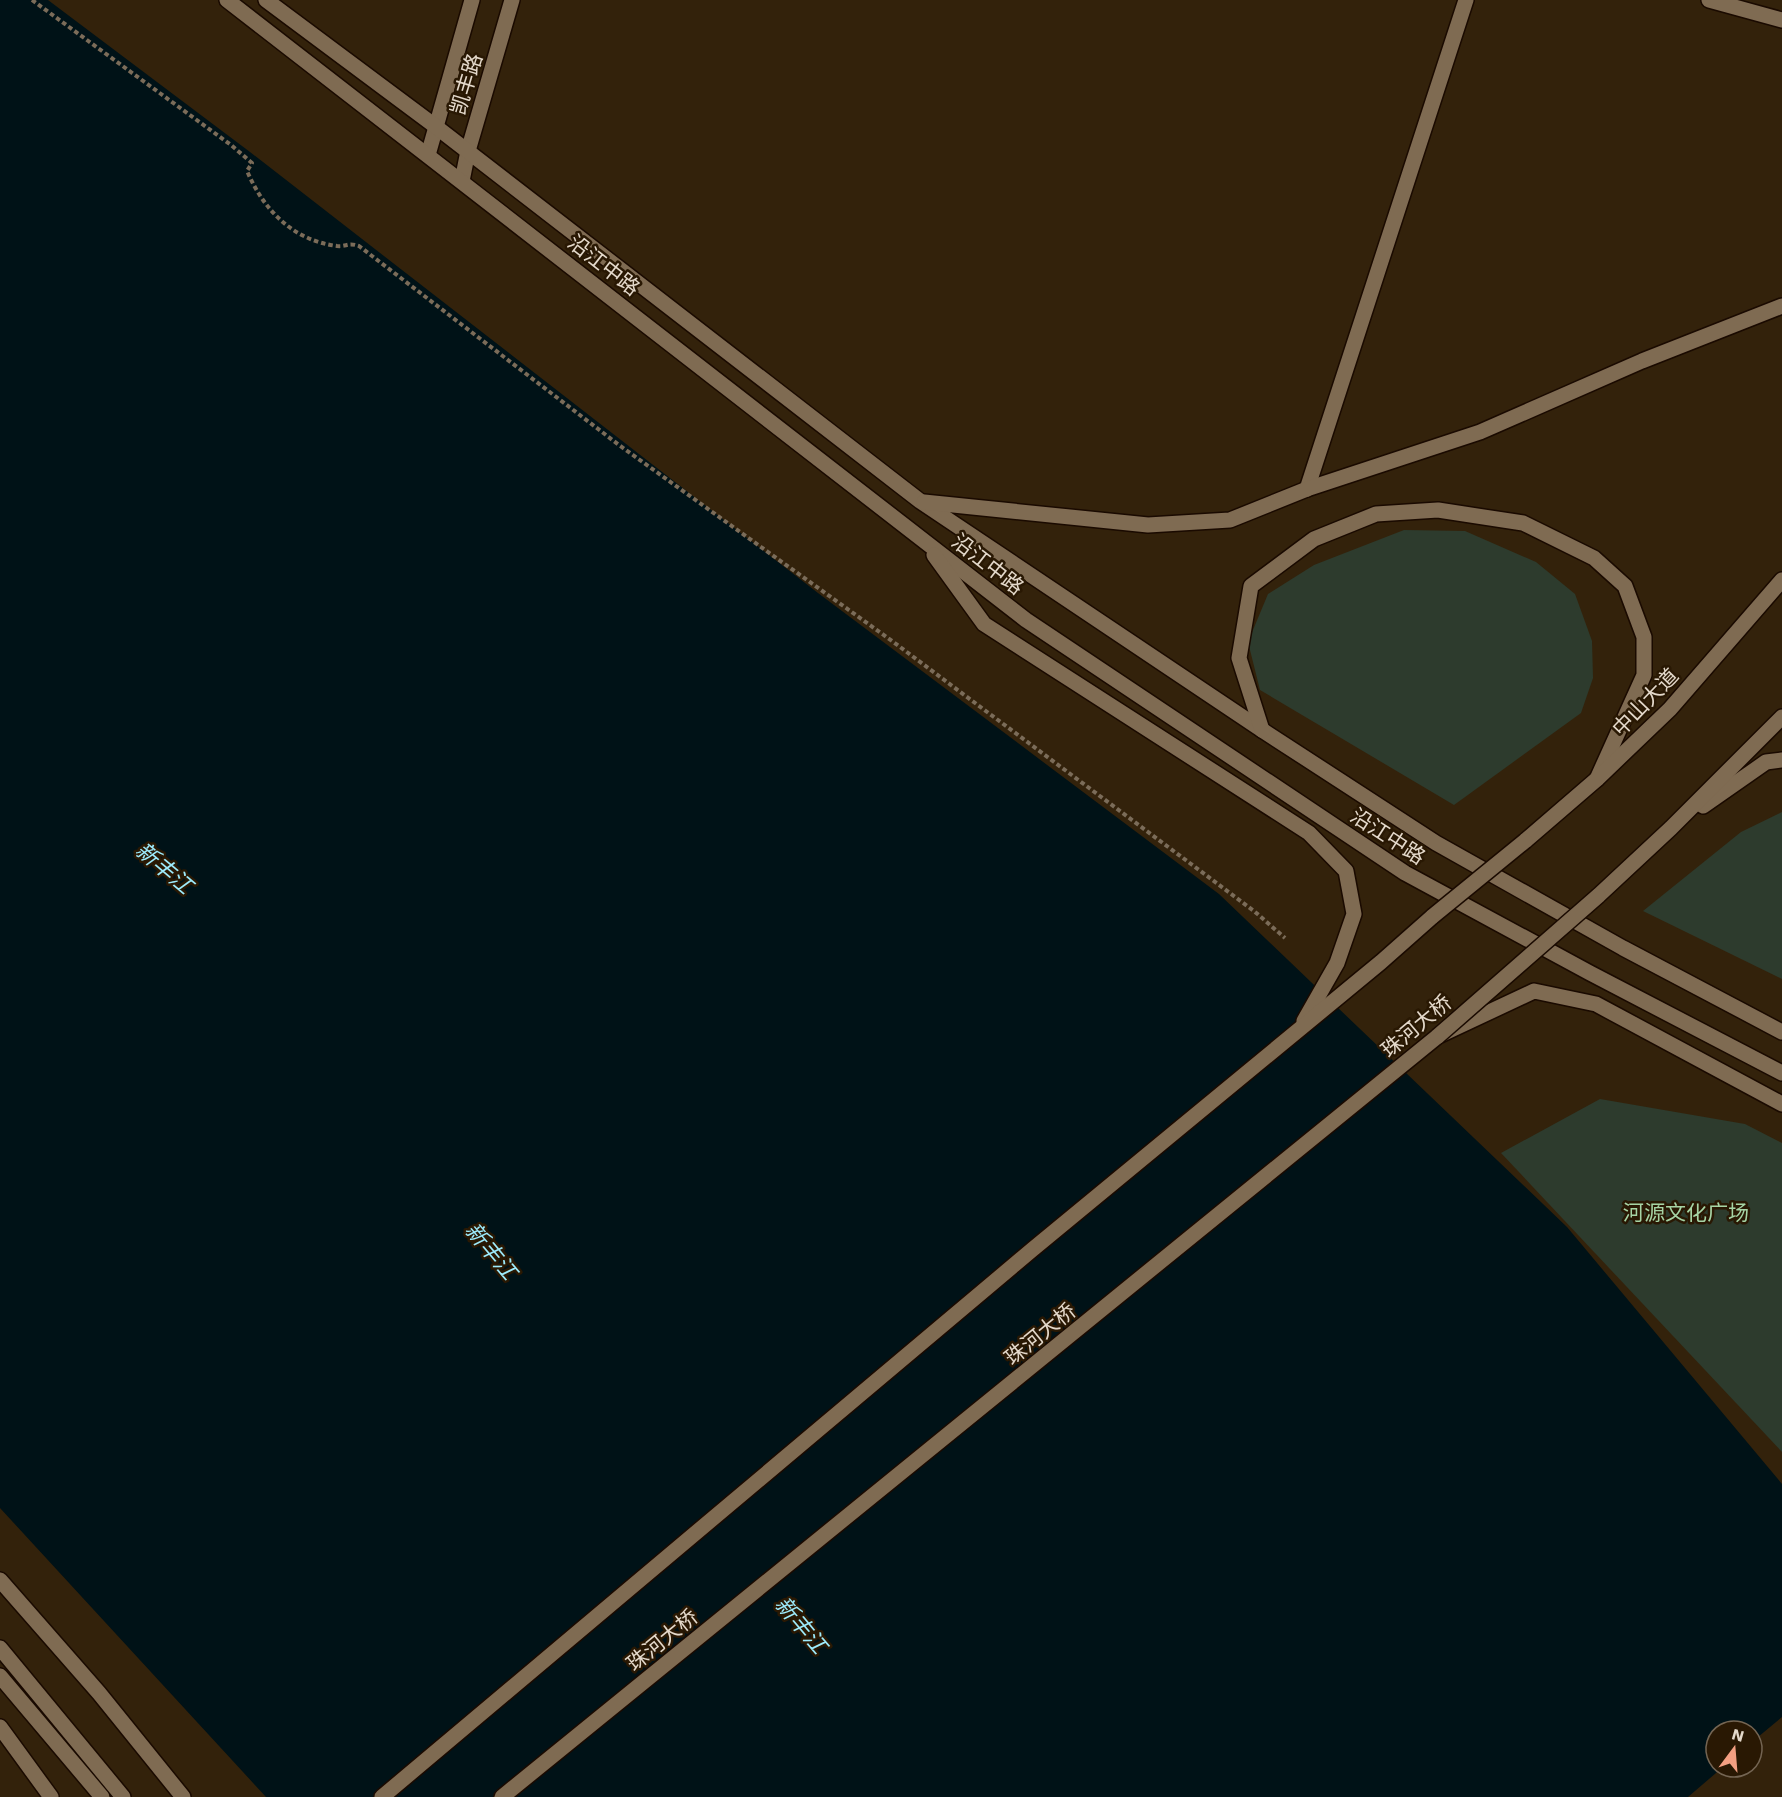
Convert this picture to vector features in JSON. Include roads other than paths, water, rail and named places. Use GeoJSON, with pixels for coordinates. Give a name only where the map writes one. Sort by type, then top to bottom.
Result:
{"type":"FeatureCollection","features":[{"type":"Feature","properties":{"kind":"street","name":"沿江中路"},"geometry":{"type":"LineString","coordinates":[[227,0],[1026,620],[1405,873],[1590,973],[1782,1072]]}},
{"type":"Feature","properties":{"kind":"street","name":"沿江中路"},"geometry":{"type":"LineString","coordinates":[[266,0],[468,151],[920,501],[1262,730],[1436,843],[1623,948],[1782,1032]]}},
{"type":"Feature","properties":{"kind":"street"},"geometry":{"type":"LineString","coordinates":[[428,155],[472,0]]}},
{"type":"Feature","properties":{"kind":"street","name":"凯丰路"},"geometry":{"type":"LineString","coordinates":[[462,181],[468,151],[513,0]]}},
{"type":"Feature","properties":{"kind":"street"},"geometry":{"type":"LineString","coordinates":[[1307,489],[1466,0]]}},
{"type":"Feature","properties":{"kind":"street"},"geometry":{"type":"LineString","coordinates":[[1709,0],[1782,21]]}},
{"type":"Feature","properties":{"kind":"street"},"geometry":{"type":"LineString","coordinates":[[920,501],[1148,525],[1230,520],[1307,489],[1480,432],[1642,361],[1782,306]]}},
{"type":"Feature","properties":{"kind":"street"},"geometry":{"type":"LineString","coordinates":[[1262,730],[1239,658],[1251,586],[1314,539],[1377,513],[1438,510],[1523,523],[1594,558],[1624,586],[1644,637],[1644,675],[1597,779]]}},
{"type":"Feature","properties":{"kind":"street"},"geometry":{"type":"LineString","coordinates":[[382,1797],[1033,1249],[1299,1029],[1337,963],[1354,914],[1346,871],[1309,833],[984,624],[924,541]]}},
{"type":"Feature","properties":{"kind":"street","name":"中山大道"},"geometry":{"type":"LineString","coordinates":[[1299,1029],[1597,779],[1670,709],[1782,580]]}},
{"type":"Feature","properties":{"kind":"street"},"geometry":{"type":"LineString","coordinates":[[1671,828],[1782,717]]}},
{"type":"Feature","properties":{"kind":"street"},"geometry":{"type":"LineString","coordinates":[[1671,828],[1766,762],[1782,760]]}},
{"type":"Feature","properties":{"kind":"street","name":"珠河大桥"},"geometry":{"type":"LineString","coordinates":[[502,1797],[1438,1036],[1598,896],[1671,828]]}},
{"type":"Feature","properties":{"kind":"street"},"geometry":{"type":"LineString","coordinates":[[1438,1036],[1534,991],[1555,995],[1596,1004],[1782,1104]]}},
{"type":"Feature","properties":{"kind":"street"},"geometry":{"type":"LineString","coordinates":[[0,1580],[99,1693],[183,1797]]}},
{"type":"Feature","properties":{"kind":"street"},"geometry":{"type":"LineString","coordinates":[[0,1648],[123,1797]]}},
{"type":"Feature","properties":{"kind":"street"},"geometry":{"type":"LineString","coordinates":[[0,1676],[102,1797]]}},
{"type":"Feature","properties":{"kind":"street"},"geometry":{"type":"LineString","coordinates":[[0,1727],[51,1796]]}},
{"type":"Feature","properties":{"kind":"water","name":"新丰江"},"geometry":{"type":"Polygon","coordinates":[[[0,0],[48,0],[250,152],[818,593],[1219,894],[1567,1227],[1782,1484],[1782,1717],[1764,1732],[1764,1719],[1704,1719],[1704,1779],[1709,1779],[1688,1797],[266,1797],[0,1508],[0,0]]]}},
{"type":"Feature","properties":{"kind":"park label","name":"河源文化广场"},"geometry":{"type":"Point","coordinates":[1686,1212]}}]}
